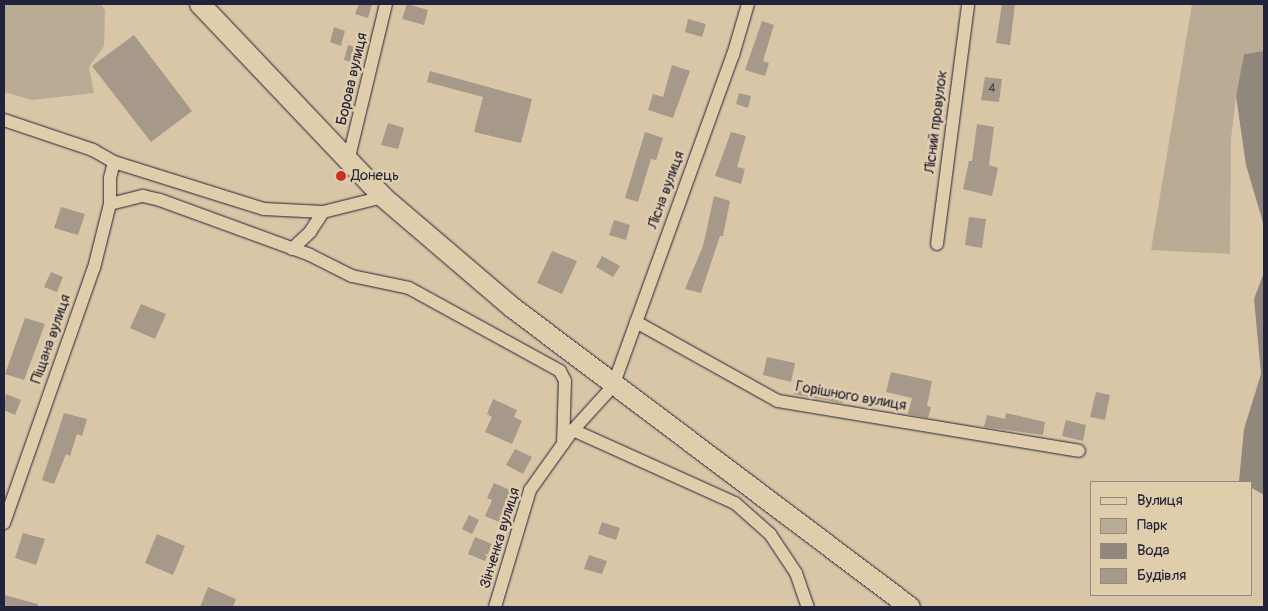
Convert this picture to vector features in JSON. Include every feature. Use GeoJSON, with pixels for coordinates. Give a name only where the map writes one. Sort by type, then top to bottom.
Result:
{"type":"FeatureCollection","features":[{"type":"Feature","properties":{"kind":"highway"},"geometry":{"type":"LineString","coordinates":[[200,4],[384,197],[513,308],[613,386],[910,607]]}},
{"type":"Feature","properties":{"kind":"street","name":"Борова вулиця"},"geometry":{"type":"LineString","coordinates":[[348,161],[386,4]]}},
{"type":"Feature","properties":{"kind":"street","name":"Лісна вулиця"},"geometry":{"type":"LineString","coordinates":[[613,386],[733,55],[748,4]]}},
{"type":"Feature","properties":{"kind":"street","name":"Лісний провулок"},"geometry":{"type":"LineString","coordinates":[[936,244],[968,4]]}},
{"type":"Feature","properties":{"kind":"street"},"geometry":{"type":"LineString","coordinates":[[4,120],[93,150],[114,162],[264,209],[323,212],[384,197]]}},
{"type":"Feature","properties":{"kind":"street","name":"Піщана вулиця"},"geometry":{"type":"LineString","coordinates":[[4,523],[94,268],[110,204],[110,178],[114,162]]}},
{"type":"Feature","properties":{"kind":"street"},"geometry":{"type":"LineString","coordinates":[[110,204],[143,196],[160,200],[292,249],[352,276],[409,288],[560,371],[564,381],[563,444]]}},
{"type":"Feature","properties":{"kind":"street"},"geometry":{"type":"LineString","coordinates":[[292,249],[310,232],[323,212]]}},
{"type":"Feature","properties":{"kind":"street","name":"Горішного вулиця"},"geometry":{"type":"LineString","coordinates":[[636,322],[778,401],[1079,451]]}},
{"type":"Feature","properties":{"kind":"street","name":"Зінченка вулиця"},"geometry":{"type":"LineString","coordinates":[[495,607],[530,490],[573,430],[613,386]]}},
{"type":"Feature","properties":{"kind":"street"},"geometry":{"type":"LineString","coordinates":[[573,430],[735,503],[770,534],[796,573],[806,606]]}},
{"type":"Feature","properties":{"kind":"green space"},"geometry":{"type":"Polygon","coordinates":[[[4,4],[101,4],[105,10],[104,46],[89,67],[94,93],[32,100],[4,92],[4,4]]]}},
{"type":"Feature","properties":{"kind":"green space"},"geometry":{"type":"Polygon","coordinates":[[[1192,4],[1264,4],[1264,51],[1244,54],[1236,96],[1231,139],[1230,254],[1151,250],[1192,4]]]}},
{"type":"Feature","properties":{"kind":"water"},"geometry":{"type":"Polygon","coordinates":[[[1264,51],[1264,226],[1246,165],[1236,96],[1244,54],[1264,51]]]}},
{"type":"Feature","properties":{"kind":"water"},"geometry":{"type":"Polygon","coordinates":[[[1264,272],[1264,495],[1253,489],[1253,481],[1239,481],[1244,429],[1261,374],[1254,299],[1264,272]]]}},
{"type":"Feature","properties":{"kind":"building"},"geometry":{"type":"Polygon","coordinates":[[[359,4],[372,4],[368,18],[355,14],[359,4]]]}},
{"type":"Feature","properties":{"kind":"building"},"geometry":{"type":"Polygon","coordinates":[[[407,4],[428,10],[424,25],[402,19],[407,4]]]}},
{"type":"Feature","properties":{"kind":"building"},"geometry":{"type":"Polygon","coordinates":[[[1002,4],[1015,4],[1010,45],[996,43],[1002,4]]]}},
{"type":"Feature","properties":{"kind":"building"},"geometry":{"type":"Polygon","coordinates":[[[688,19],[706,24],[702,37],[685,32],[688,19]]]}},
{"type":"Feature","properties":{"kind":"building"},"geometry":{"type":"Polygon","coordinates":[[[762,21],[774,25],[763,61],[769,63],[765,76],[745,70],[762,21]]]}},
{"type":"Feature","properties":{"kind":"building"},"geometry":{"type":"Polygon","coordinates":[[[334,27],[345,31],[341,46],[330,42],[334,27]]]}},
{"type":"Feature","properties":{"kind":"building"},"geometry":{"type":"Polygon","coordinates":[[[134,35],[192,111],[151,142],[92,66],[134,35]]]}},
{"type":"Feature","properties":{"kind":"building"},"geometry":{"type":"Polygon","coordinates":[[[348,45],[363,49],[359,64],[344,60],[348,45]]]}},
{"type":"Feature","properties":{"kind":"building"},"geometry":{"type":"Polygon","coordinates":[[[672,65],[690,71],[673,118],[648,110],[653,94],[663,97],[672,65]]]}},
{"type":"Feature","properties":{"kind":"building"},"geometry":{"type":"Polygon","coordinates":[[[430,71],[532,99],[521,143],[474,132],[483,97],[427,82],[430,71]]]}},
{"type":"Feature","properties":{"kind":"building"},"geometry":{"type":"Polygon","coordinates":[[[985,77],[1002,79],[999,102],[981,100],[985,77]]]}},
{"type":"Feature","properties":{"kind":"building"},"geometry":{"type":"Polygon","coordinates":[[[739,93],[751,96],[748,108],[736,104],[739,93]]]}},
{"type":"Feature","properties":{"kind":"building"},"geometry":{"type":"Polygon","coordinates":[[[388,123],[404,128],[398,149],[381,145],[388,123]]]}},
{"type":"Feature","properties":{"kind":"building"},"geometry":{"type":"Polygon","coordinates":[[[977,124],[994,127],[989,165],[998,168],[992,196],[963,189],[969,161],[972,161],[977,124]]]}},
{"type":"Feature","properties":{"kind":"building"},"geometry":{"type":"Polygon","coordinates":[[[645,132],[663,138],[656,160],[651,159],[638,202],[625,198],[645,132]]]}},
{"type":"Feature","properties":{"kind":"building"},"geometry":{"type":"Polygon","coordinates":[[[731,132],[746,136],[737,167],[745,169],[741,184],[715,176],[731,132]]]}},
{"type":"Feature","properties":{"kind":"building"},"geometry":{"type":"Polygon","coordinates":[[[714,196],[730,201],[723,236],[720,236],[701,293],[685,289],[703,246],[714,196]]]}},
{"type":"Feature","properties":{"kind":"building"},"geometry":{"type":"Polygon","coordinates":[[[61,207],[85,214],[78,235],[54,228],[61,207]]]}},
{"type":"Feature","properties":{"kind":"building"},"geometry":{"type":"Polygon","coordinates":[[[969,217],[986,219],[982,248],[965,245],[969,217]]]}},
{"type":"Feature","properties":{"kind":"building"},"geometry":{"type":"Polygon","coordinates":[[[614,220],[630,225],[626,240],[609,235],[614,220]]]}},
{"type":"Feature","properties":{"kind":"building"},"geometry":{"type":"Polygon","coordinates":[[[552,251],[577,261],[562,294],[537,283],[552,251]]]}},
{"type":"Feature","properties":{"kind":"building"},"geometry":{"type":"Polygon","coordinates":[[[602,256],[620,266],[613,277],[596,267],[602,256]]]}},
{"type":"Feature","properties":{"kind":"building"},"geometry":{"type":"Polygon","coordinates":[[[51,272],[63,277],[57,292],[44,287],[51,272]]]}},
{"type":"Feature","properties":{"kind":"building"},"geometry":{"type":"Polygon","coordinates":[[[141,304],[166,314],[155,339],[130,328],[141,304]]]}},
{"type":"Feature","properties":{"kind":"building"},"geometry":{"type":"Polygon","coordinates":[[[25,318],[45,324],[24,380],[5,374],[25,318]]]}},
{"type":"Feature","properties":{"kind":"building"},"geometry":{"type":"Polygon","coordinates":[[[767,357],[795,363],[791,382],[763,375],[767,357]]]}},
{"type":"Feature","properties":{"kind":"building"},"geometry":{"type":"Polygon","coordinates":[[[891,372],[932,381],[927,406],[931,407],[928,418],[908,414],[912,398],[886,392],[891,372]]]}},
{"type":"Feature","properties":{"kind":"building"},"geometry":{"type":"Polygon","coordinates":[[[797,381],[845,390],[842,403],[794,394],[797,381]]]}},
{"type":"Feature","properties":{"kind":"building"},"geometry":{"type":"Polygon","coordinates":[[[1096,392],[1110,395],[1105,420],[1090,417],[1096,392]]]}},
{"type":"Feature","properties":{"kind":"building"},"geometry":{"type":"Polygon","coordinates":[[[6,394],[21,400],[15,415],[4,410],[6,394]]]}},
{"type":"Feature","properties":{"kind":"building"},"geometry":{"type":"Polygon","coordinates":[[[493,399],[517,410],[514,417],[522,421],[512,444],[485,432],[492,417],[487,414],[493,399]]]}},
{"type":"Feature","properties":{"kind":"building"},"geometry":{"type":"Polygon","coordinates":[[[64,413],[87,419],[82,436],[77,434],[70,456],[66,454],[54,484],[42,480],[64,413]]]}},
{"type":"Feature","properties":{"kind":"building"},"geometry":{"type":"Polygon","coordinates":[[[1006,413],[1045,422],[1043,435],[984,427],[987,415],[1005,419],[1006,413]]]}},
{"type":"Feature","properties":{"kind":"building"},"geometry":{"type":"Polygon","coordinates":[[[1066,420],[1086,425],[1083,441],[1062,436],[1066,420]]]}},
{"type":"Feature","properties":{"kind":"building"},"geometry":{"type":"Polygon","coordinates":[[[515,449],[532,457],[523,474],[506,465],[515,449]]]}},
{"type":"Feature","properties":{"kind":"building"},"geometry":{"type":"Polygon","coordinates":[[[494,483],[512,491],[499,522],[485,516],[492,500],[487,498],[494,483]]]}},
{"type":"Feature","properties":{"kind":"building"},"geometry":{"type":"Polygon","coordinates":[[[469,515],[479,520],[472,534],[462,529],[469,515]]]}},
{"type":"Feature","properties":{"kind":"building"},"geometry":{"type":"Polygon","coordinates":[[[602,522],[620,528],[616,540],[598,534],[602,522]]]}},
{"type":"Feature","properties":{"kind":"building"},"geometry":{"type":"Polygon","coordinates":[[[23,533],[45,539],[36,565],[15,558],[23,533]]]}},
{"type":"Feature","properties":{"kind":"building"},"geometry":{"type":"Polygon","coordinates":[[[157,534],[185,546],[173,575],[145,563],[157,534]]]}},
{"type":"Feature","properties":{"kind":"building"},"geometry":{"type":"Polygon","coordinates":[[[475,537],[492,544],[485,561],[468,554],[475,537]]]}},
{"type":"Feature","properties":{"kind":"building"},"geometry":{"type":"Polygon","coordinates":[[[589,555],[607,561],[602,574],[584,569],[589,555]]]}},
{"type":"Feature","properties":{"kind":"building"},"geometry":{"type":"Polygon","coordinates":[[[208,587],[236,599],[233,607],[200,607],[208,587]]]}},
{"type":"Feature","properties":{"kind":"building"},"geometry":{"type":"Polygon","coordinates":[[[4,595],[38,604],[38,607],[4,607],[4,595]]]}},
{"type":"Feature","properties":{"kind":"place","name":"Донець"},"geometry":{"type":"Point","coordinates":[341,176]}}]}
